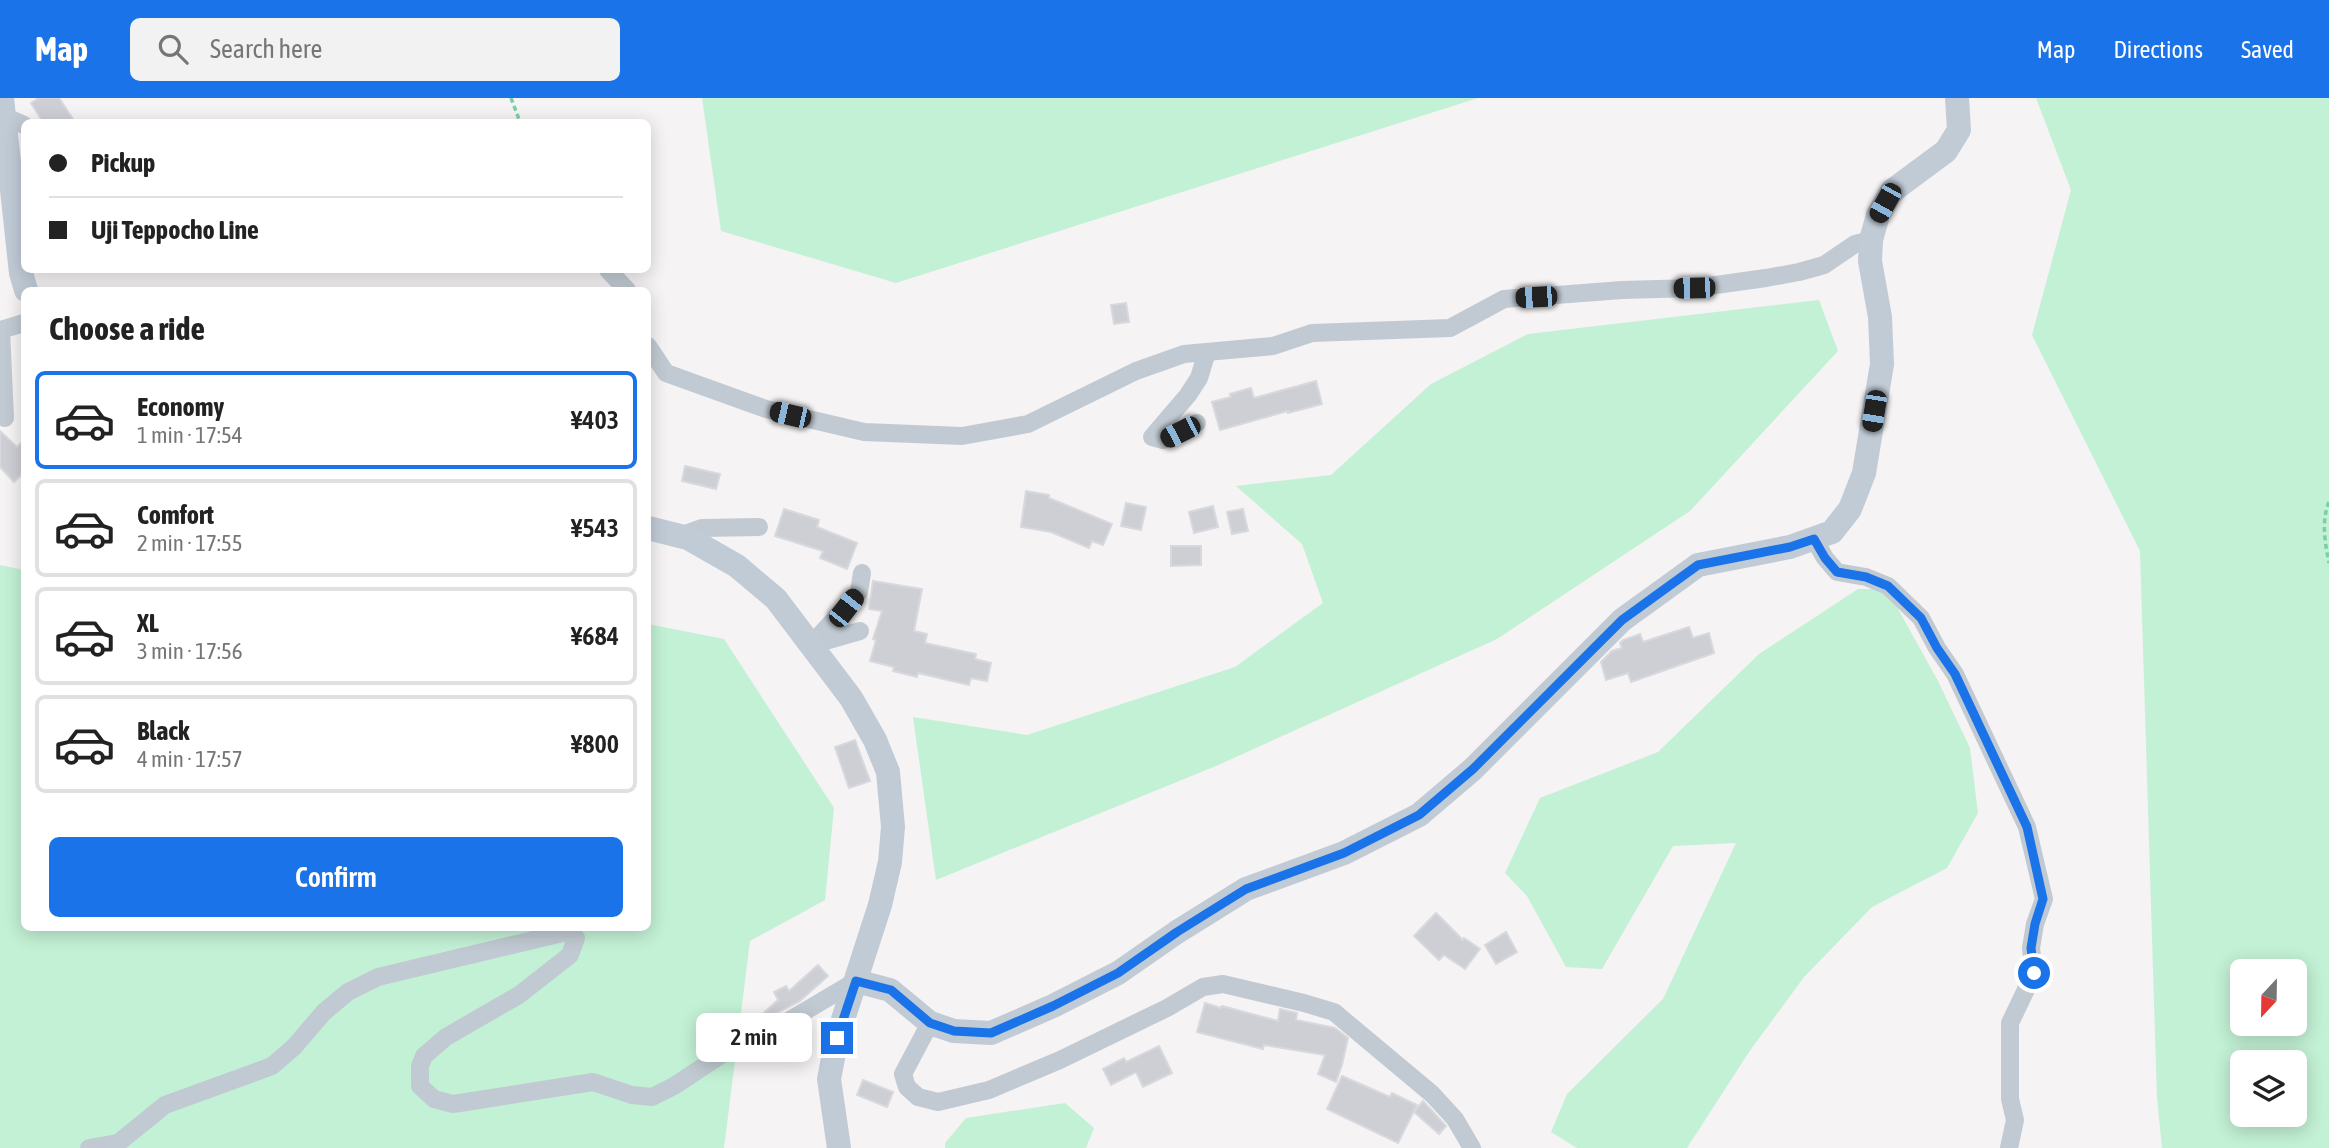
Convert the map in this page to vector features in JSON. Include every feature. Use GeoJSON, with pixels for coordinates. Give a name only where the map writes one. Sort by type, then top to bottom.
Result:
{"type":"FeatureCollection","features":[{"type":"Feature","properties":{"kind":"main road"},"geometry":{"type":"LineString","coordinates":[[856,981],[891,990],[930,1023],[954,1031],[991,1033],[1053,1006],[1118,973],[1246,889],[1344,853],[1419,815],[1473,769],[1622,620],[1698,565],[1790,547],[1832,532],[1850,509],[1864,472],[1882,364],[1880,317],[1870,261],[1871,240],[1878,215],[1892,191],[1946,151],[1959,131],[1957,98]]}},
{"type":"Feature","properties":{"kind":"main road"},"geometry":{"type":"LineString","coordinates":[[10,113],[21,273]]}},
{"type":"Feature","properties":{"kind":"main road"},"geometry":{"type":"LineString","coordinates":[[651,529],[688,538],[737,566],[776,599],[851,698],[875,740],[888,772],[893,827],[890,862],[880,905],[837,1038],[828,1079],[839,1148]]}},
{"type":"Feature","properties":{"kind":"street"},"geometry":{"type":"LineString","coordinates":[[651,350],[666,373],[766,409],[864,432],[962,436],[1028,424],[1136,371],[1184,354],[1273,346],[1312,333],[1450,328],[1504,299],[1622,290],[1694,288],[1766,278],[1824,265],[1855,244],[1871,240]]}},
{"type":"Feature","properties":{"kind":"street"},"geometry":{"type":"LineString","coordinates":[[611,273],[624,287]]}},
{"type":"Feature","properties":{"kind":"street"},"geometry":{"type":"LineString","coordinates":[[5,418],[1,330],[21,324]]}},
{"type":"Feature","properties":{"kind":"street"},"geometry":{"type":"LineString","coordinates":[[1197,423],[1163,440],[1152,437],[1199,378],[1206,352]]}},
{"type":"Feature","properties":{"kind":"street"},"geometry":{"type":"LineString","coordinates":[[680,536],[702,527],[759,527]]}},
{"type":"Feature","properties":{"kind":"street"},"geometry":{"type":"LineString","coordinates":[[1814,539],[1837,572],[1866,577],[1888,586],[1921,618],[1955,674],[2027,827],[2043,899],[2031,948],[2034,973],[2010,1023],[2010,1099],[2015,1121],[2010,1148]]}},
{"type":"Feature","properties":{"kind":"street"},"geometry":{"type":"LineString","coordinates":[[811,645],[859,592],[862,573]]}},
{"type":"Feature","properties":{"kind":"street"},"geometry":{"type":"LineString","coordinates":[[811,645],[860,631]]}},
{"type":"Feature","properties":{"kind":"street"},"geometry":{"type":"LineString","coordinates":[[89,1148],[118,1143],[165,1105],[272,1066],[294,1047],[324,1012],[348,992],[378,977],[472,956],[542,936],[567,932],[576,938],[570,955],[519,995],[446,1037],[424,1056],[420,1066],[420,1086],[434,1099],[453,1104],[593,1082],[632,1095],[652,1097],[674,1086],[742,1041],[763,1036],[856,981]]}},
{"type":"Feature","properties":{"kind":"street"},"geometry":{"type":"LineString","coordinates":[[930,1023],[903,1074],[907,1087],[918,1097],[938,1102],[1011,1082],[1138,1022],[1203,987],[1223,984],[1290,999],[1334,1012],[1432,1094],[1455,1119],[1472,1148]]}},
{"type":"Feature","properties":{"kind":"path"},"geometry":{"type":"LineString","coordinates":[[511,98],[519,119]]}},
{"type":"Feature","properties":{"kind":"path"},"geometry":{"type":"LineString","coordinates":[[2329,502],[2324,513],[2329,563]]}},
{"type":"Feature","properties":{"kind":"green space"},"geometry":{"type":"Polygon","coordinates":[[[702,98],[1478,98],[896,283],[721,231],[702,98]]]}},
{"type":"Feature","properties":{"kind":"green space"},"geometry":{"type":"Polygon","coordinates":[[[2036,98],[2329,98],[2329,1148],[2162,1148],[2157,1098],[2140,551],[2032,335],[2071,190],[2036,98]]]}},
{"type":"Feature","properties":{"kind":"green space"},"geometry":{"type":"Polygon","coordinates":[[[1819,300],[1838,351],[1690,511],[1497,639],[1216,766],[936,880],[913,717],[1027,735],[1235,667],[1323,603],[1302,544],[1236,486],[1331,475],[1431,384],[1528,334],[1819,300]]]}},
{"type":"Feature","properties":{"kind":"green space"},"geometry":{"type":"Polygon","coordinates":[[[0,565],[21,569],[21,931],[651,931],[651,625],[724,639],[834,808],[825,900],[750,941],[724,1148],[0,1148],[0,565]]]}},
{"type":"Feature","properties":{"kind":"green space"},"geometry":{"type":"Polygon","coordinates":[[[1858,589],[1887,589],[1938,681],[1970,748],[1978,813],[1947,868],[1872,907],[1804,977],[1749,1052],[1687,1148],[1577,1148],[1551,1132],[1567,1094],[1663,999],[1736,843],[1673,846],[1602,969],[1566,967],[1527,896],[1505,873],[1540,798],[1658,752],[1759,654],[1858,589]]]}},
{"type":"Feature","properties":{"kind":"green space"},"geometry":{"type":"Polygon","coordinates":[[[1065,1103],[1094,1128],[1086,1148],[945,1148],[945,1143],[966,1118],[1065,1103]]]}},
{"type":"Feature","properties":{"kind":"building"},"geometry":{"type":"Polygon","coordinates":[[[39,98],[59,98],[73,119],[41,119],[31,103],[39,98]]]}},
{"type":"Feature","properties":{"kind":"building"},"geometry":{"type":"Polygon","coordinates":[[[1126,303],[1129,322],[1114,324],[1111,305],[1126,303]]]}},
{"type":"Feature","properties":{"kind":"building"},"geometry":{"type":"Polygon","coordinates":[[[1316,381],[1322,404],[1220,430],[1212,402],[1251,388],[1254,398],[1316,381]]]}},
{"type":"Feature","properties":{"kind":"building"},"geometry":{"type":"Polygon","coordinates":[[[0,431],[17,447],[21,443],[21,475],[14,482],[0,467],[0,431]]]}},
{"type":"Feature","properties":{"kind":"building"},"geometry":{"type":"Polygon","coordinates":[[[685,466],[720,474],[716,489],[682,481],[685,466]]]}},
{"type":"Feature","properties":{"kind":"building"},"geometry":{"type":"Polygon","coordinates":[[[1026,491],[1049,495],[1049,498],[1112,524],[1103,545],[1092,541],[1089,548],[1051,532],[1021,527],[1026,491]]]}},
{"type":"Feature","properties":{"kind":"building"},"geometry":{"type":"Polygon","coordinates":[[[1126,503],[1146,507],[1141,530],[1121,526],[1126,503]]]}},
{"type":"Feature","properties":{"kind":"building"},"geometry":{"type":"Polygon","coordinates":[[[1213,506],[1218,527],[1194,533],[1189,512],[1213,506]]]}},
{"type":"Feature","properties":{"kind":"building"},"geometry":{"type":"Polygon","coordinates":[[[784,509],[819,520],[817,527],[857,543],[847,569],[820,558],[823,551],[775,536],[784,509]]]}},
{"type":"Feature","properties":{"kind":"building"},"geometry":{"type":"Polygon","coordinates":[[[1243,509],[1248,531],[1232,534],[1227,512],[1243,509]]]}},
{"type":"Feature","properties":{"kind":"building"},"geometry":{"type":"Polygon","coordinates":[[[1171,546],[1201,546],[1201,565],[1171,566],[1171,546]]]}},
{"type":"Feature","properties":{"kind":"building"},"geometry":{"type":"Polygon","coordinates":[[[873,581],[922,589],[914,631],[927,634],[925,643],[976,654],[975,659],[991,663],[987,681],[971,678],[969,685],[918,673],[917,677],[870,661],[876,640],[873,639],[882,611],[869,609],[873,581]]]}},
{"type":"Feature","properties":{"kind":"building"},"geometry":{"type":"Polygon","coordinates":[[[1689,627],[1693,638],[1709,633],[1714,653],[1631,682],[1628,673],[1606,680],[1601,662],[1612,651],[1622,648],[1620,643],[1623,640],[1640,634],[1643,642],[1689,627]]]}},
{"type":"Feature","properties":{"kind":"building"},"geometry":{"type":"Polygon","coordinates":[[[855,740],[870,781],[849,788],[835,747],[855,740]]]}},
{"type":"Feature","properties":{"kind":"building"},"geometry":{"type":"Polygon","coordinates":[[[1436,913],[1463,940],[1464,938],[1480,949],[1465,969],[1444,955],[1439,960],[1414,936],[1436,913]]]}},
{"type":"Feature","properties":{"kind":"building"},"geometry":{"type":"Polygon","coordinates":[[[1506,932],[1517,952],[1496,964],[1485,945],[1506,932]]]}},
{"type":"Feature","properties":{"kind":"building"},"geometry":{"type":"Polygon","coordinates":[[[818,965],[828,976],[800,1001],[763,1020],[760,1016],[778,1000],[774,992],[786,986],[789,991],[818,965]]]}},
{"type":"Feature","properties":{"kind":"building"},"geometry":{"type":"Polygon","coordinates":[[[1205,1003],[1278,1021],[1280,1009],[1297,1013],[1296,1020],[1335,1028],[1348,1038],[1336,1082],[1318,1074],[1325,1055],[1264,1045],[1263,1049],[1197,1032],[1205,1003]]]}},
{"type":"Feature","properties":{"kind":"building"},"geometry":{"type":"Polygon","coordinates":[[[1159,1046],[1172,1073],[1143,1087],[1136,1072],[1111,1085],[1103,1069],[1124,1058],[1126,1062],[1159,1046]]]}},
{"type":"Feature","properties":{"kind":"building"},"geometry":{"type":"Polygon","coordinates":[[[1342,1076],[1390,1097],[1392,1093],[1417,1105],[1398,1143],[1327,1109],[1342,1076]]]}},
{"type":"Feature","properties":{"kind":"building"},"geometry":{"type":"Polygon","coordinates":[[[863,1080],[893,1092],[887,1107],[857,1095],[863,1080]]]}},
{"type":"Feature","properties":{"kind":"building"},"geometry":{"type":"Polygon","coordinates":[[[1423,1101],[1446,1126],[1439,1134],[1414,1112],[1423,1101]]]}},
{"type":"Feature","properties":{"kind":"route"},"geometry":{"type":"LineString","coordinates":[[837,1038],[856,981],[891,990],[930,1023],[954,1031],[991,1033],[1118,973],[1246,889],[1344,853],[1419,815],[1473,769],[1622,620],[1698,565],[1790,547],[1814,539],[1837,572],[1866,577],[1888,586],[1921,618],[1955,674],[2027,827],[2043,899],[2031,948],[2034,973]]}}]}
